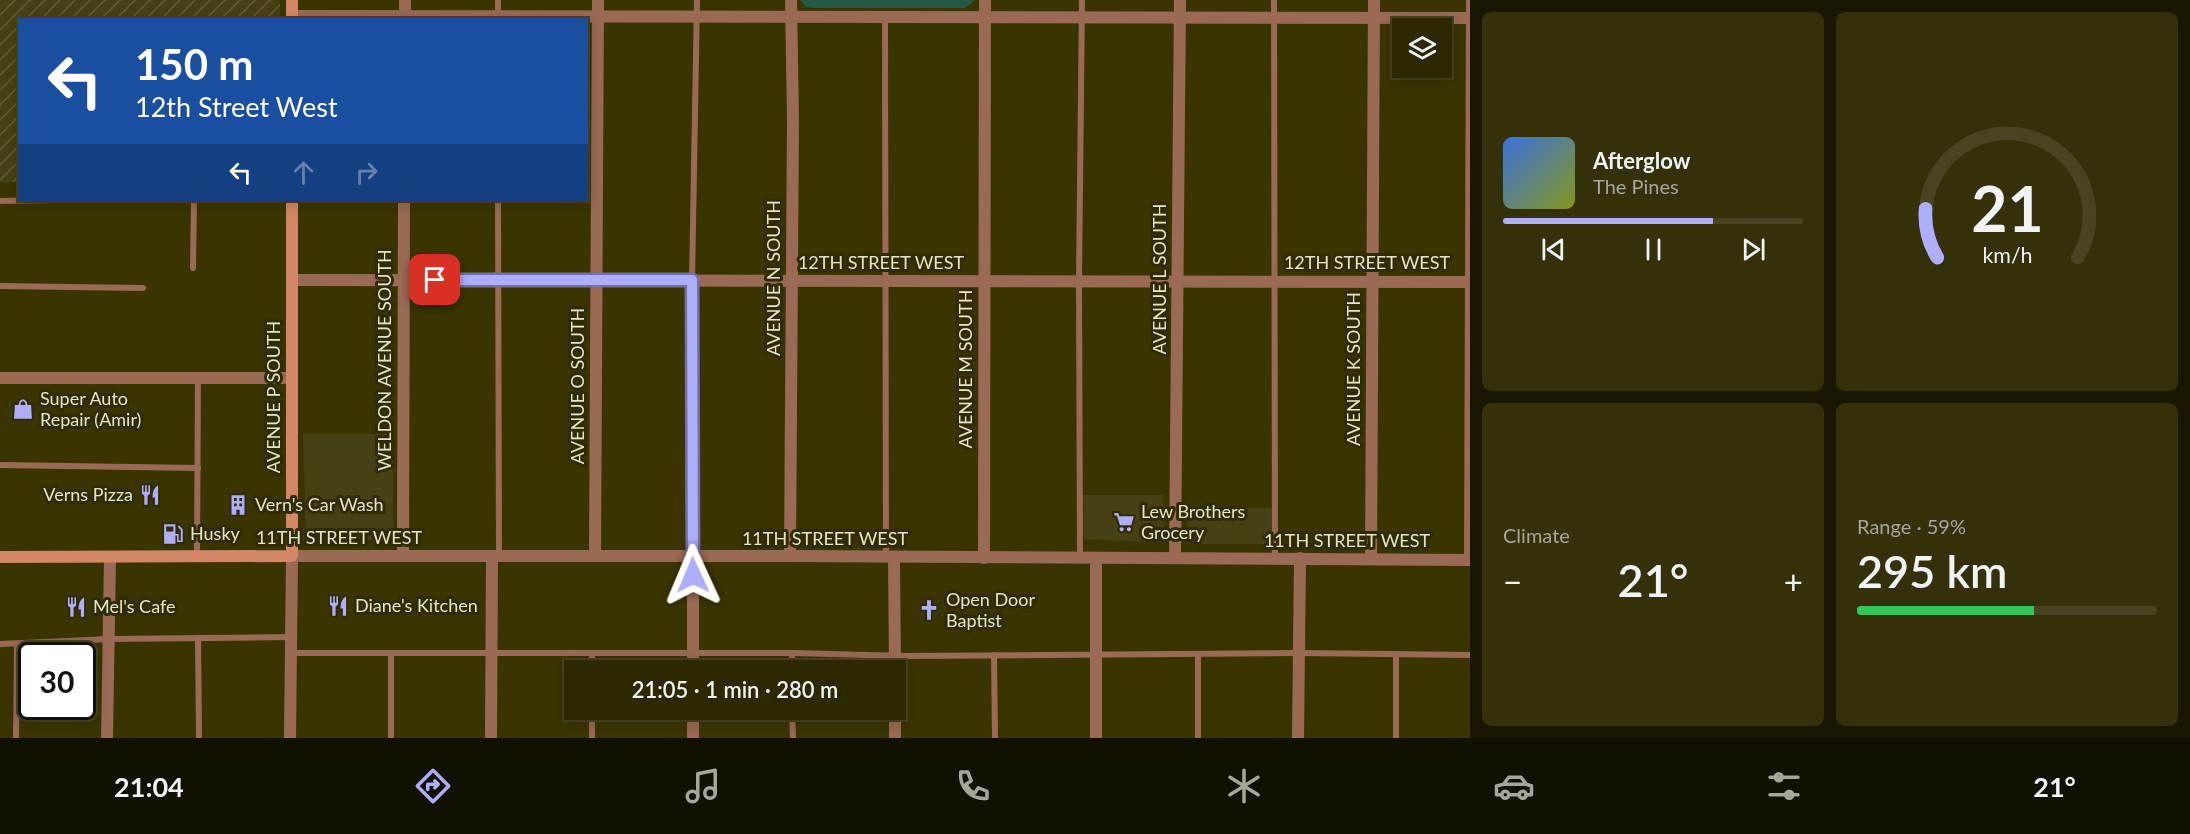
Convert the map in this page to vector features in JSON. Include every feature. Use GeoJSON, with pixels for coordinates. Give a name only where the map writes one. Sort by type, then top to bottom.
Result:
{"type":"FeatureCollection","features":[{"type":"Feature","properties":{"kind":"main road"},"geometry":{"type":"LineString","coordinates":[[292,0],[292,18]]}},
{"type":"Feature","properties":{"kind":"main road","name":"AVENUE P SOUTH"},"geometry":{"type":"LineString","coordinates":[[292,201],[292,556]]}},
{"type":"Feature","properties":{"kind":"main road","name":"11TH STREET WEST"},"geometry":{"type":"LineString","coordinates":[[0,557],[292,556]]}},
{"type":"Feature","properties":{"kind":"street"},"geometry":{"type":"LineString","coordinates":[[405,0],[405,18]]}},
{"type":"Feature","properties":{"kind":"street","name":"AVENUE O SOUTH"},"geometry":{"type":"LineString","coordinates":[[595,556],[598,0]]}},
{"type":"Feature","properties":{"kind":"street","name":"AVENUE N SOUTH"},"geometry":{"type":"LineString","coordinates":[[790,556],[793,119],[791,0]]}},
{"type":"Feature","properties":{"kind":"street","name":"AVENUE M SOUTH"},"geometry":{"type":"LineString","coordinates":[[984,558],[985,0]]}},
{"type":"Feature","properties":{"kind":"street","name":"AVENUE L SOUTH"},"geometry":{"type":"LineString","coordinates":[[1175,558],[1180,0]]}},
{"type":"Feature","properties":{"kind":"street","name":"AVENUE K SOUTH"},"geometry":{"type":"LineString","coordinates":[[1371,559],[1374,0]]}},
{"type":"Feature","properties":{"kind":"street"},"geometry":{"type":"LineString","coordinates":[[292,18],[598,16],[1469,18]]}},
{"type":"Feature","properties":{"kind":"street","name":"WELDON AVENUE SOUTH"},"geometry":{"type":"LineString","coordinates":[[403,556],[404,201]]}},
{"type":"Feature","properties":{"kind":"street","name":"12TH STREET WEST"},"geometry":{"type":"LineString","coordinates":[[292,280],[1468,282]]}},
{"type":"Feature","properties":{"kind":"street"},"geometry":{"type":"LineString","coordinates":[[0,378],[292,378]]}},
{"type":"Feature","properties":{"kind":"street","name":"11TH STREET WEST"},"geometry":{"type":"LineString","coordinates":[[292,556],[1468,560]]}},
{"type":"Feature","properties":{"kind":"street","name":"AVENUE P SOUTH"},"geometry":{"type":"LineString","coordinates":[[290,738],[292,556]]}},
{"type":"Feature","properties":{"kind":"street"},"geometry":{"type":"LineString","coordinates":[[491,738],[491,652],[495,556]]}},
{"type":"Feature","properties":{"kind":"street"},"geometry":{"type":"LineString","coordinates":[[107,738],[110,557]]}},
{"type":"Feature","properties":{"kind":"street"},"geometry":{"type":"LineString","coordinates":[[693,557],[693,660]]}},
{"type":"Feature","properties":{"kind":"street"},"geometry":{"type":"LineString","coordinates":[[890,557],[895,660]]}},
{"type":"Feature","properties":{"kind":"street"},"geometry":{"type":"LineString","coordinates":[[1096,558],[1096,738]]}},
{"type":"Feature","properties":{"kind":"street"},"geometry":{"type":"LineString","coordinates":[[1298,738],[1300,558]]}},
{"type":"Feature","properties":{"kind":"street"},"geometry":{"type":"LineString","coordinates":[[693,720],[693,738]]}},
{"type":"Feature","properties":{"kind":"street"},"geometry":{"type":"LineString","coordinates":[[895,720],[895,738]]}},
{"type":"Feature","properties":{"kind":"lane"},"geometry":{"type":"LineString","coordinates":[[498,0],[498,18]]}},
{"type":"Feature","properties":{"kind":"lane"},"geometry":{"type":"LineString","coordinates":[[693,557],[692,280],[697,0]]}},
{"type":"Feature","properties":{"kind":"lane"},"geometry":{"type":"LineString","coordinates":[[1080,558],[1079,280],[1082,0]]}},
{"type":"Feature","properties":{"kind":"lane"},"geometry":{"type":"LineString","coordinates":[[1274,0],[1275,558]]}},
{"type":"Feature","properties":{"kind":"lane"},"geometry":{"type":"LineString","coordinates":[[1468,560],[1469,0]]}},
{"type":"Feature","properties":{"kind":"lane"},"geometry":{"type":"LineString","coordinates":[[885,17],[890,557]]}},
{"type":"Feature","properties":{"kind":"lane"},"geometry":{"type":"LineString","coordinates":[[0,201],[18,201]]}},
{"type":"Feature","properties":{"kind":"lane"},"geometry":{"type":"LineString","coordinates":[[193,268],[194,201]]}},
{"type":"Feature","properties":{"kind":"lane"},"geometry":{"type":"LineString","coordinates":[[495,556],[498,201]]}},
{"type":"Feature","properties":{"kind":"lane"},"geometry":{"type":"LineString","coordinates":[[0,286],[143,288]]}},
{"type":"Feature","properties":{"kind":"lane"},"geometry":{"type":"LineString","coordinates":[[197,557],[198,377]]}},
{"type":"Feature","properties":{"kind":"lane"},"geometry":{"type":"LineString","coordinates":[[0,465],[198,468]]}},
{"type":"Feature","properties":{"kind":"lane"},"geometry":{"type":"LineString","coordinates":[[0,644],[110,639],[291,637]]}},
{"type":"Feature","properties":{"kind":"lane"},"geometry":{"type":"LineString","coordinates":[[198,639],[199,738]]}},
{"type":"Feature","properties":{"kind":"lane"},"geometry":{"type":"LineString","coordinates":[[16,644],[16,738]]}},
{"type":"Feature","properties":{"kind":"lane"},"geometry":{"type":"LineString","coordinates":[[290,652],[895,655],[1299,652],[1470,655]]}},
{"type":"Feature","properties":{"kind":"lane"},"geometry":{"type":"LineString","coordinates":[[592,652],[592,660]]}},
{"type":"Feature","properties":{"kind":"lane"},"geometry":{"type":"LineString","coordinates":[[390,738],[391,653]]}},
{"type":"Feature","properties":{"kind":"lane"},"geometry":{"type":"LineString","coordinates":[[792,653],[792,660]]}},
{"type":"Feature","properties":{"kind":"lane"},"geometry":{"type":"LineString","coordinates":[[1198,654],[1198,738]]}},
{"type":"Feature","properties":{"kind":"lane"},"geometry":{"type":"LineString","coordinates":[[1395,654],[1396,738]]}},
{"type":"Feature","properties":{"kind":"lane"},"geometry":{"type":"LineString","coordinates":[[994,655],[995,738]]}},
{"type":"Feature","properties":{"kind":"lane"},"geometry":{"type":"LineString","coordinates":[[592,720],[592,738]]}},
{"type":"Feature","properties":{"kind":"lane"},"geometry":{"type":"LineString","coordinates":[[792,720],[793,738]]}},
{"type":"Feature","properties":{"kind":"shaded area"},"geometry":{"type":"Polygon","coordinates":[[[0,0],[280,0],[280,18],[18,18],[18,182],[0,182],[0,0]]]}},
{"type":"Feature","properties":{"kind":"shaded area"},"geometry":{"type":"Polygon","coordinates":[[[303,434],[393,434],[393,535],[390,538],[385,540],[306,539],[303,434]]]}},
{"type":"Feature","properties":{"kind":"shaded area"},"geometry":{"type":"Polygon","coordinates":[[[1083,495],[1163,495],[1164,527],[1162,533],[1158,539],[1150,542],[1084,539],[1083,495]]]}},
{"type":"Feature","properties":{"kind":"shaded area"},"geometry":{"type":"Polygon","coordinates":[[[1187,507],[1275,508],[1275,544],[1196,544],[1188,537],[1187,507]]]}},
{"type":"Feature","properties":{"kind":"green space"},"geometry":{"type":"Polygon","coordinates":[[[800,0],[974,0],[964,8],[813,8],[806,7],[800,0]]]}},
{"type":"Feature","properties":{"kind":"place","name":"Super Auto Repair (Amir)"},"geometry":{"type":"Point","coordinates":[23,409]}},
{"type":"Feature","properties":{"kind":"place","name":"Verns Pizza"},"geometry":{"type":"Point","coordinates":[150,495]}},
{"type":"Feature","properties":{"kind":"place","name":"Vern's Car Wash"},"geometry":{"type":"Point","coordinates":[238,505]}},
{"type":"Feature","properties":{"kind":"place","name":"Lew Brothers Grocery"},"geometry":{"type":"Point","coordinates":[1124,522]}},
{"type":"Feature","properties":{"kind":"place","name":"Husky"},"geometry":{"type":"Point","coordinates":[173,534]}},
{"type":"Feature","properties":{"kind":"place","name":"Diane's Kitchen"},"geometry":{"type":"Point","coordinates":[338,606]}},
{"type":"Feature","properties":{"kind":"place","name":"Mel's Cafe"},"geometry":{"type":"Point","coordinates":[76,607]}},
{"type":"Feature","properties":{"kind":"place","name":"Open Door Baptist"},"geometry":{"type":"Point","coordinates":[929,610]}},
{"type":"Feature","properties":{"kind":"route"},"geometry":{"type":"LineString","coordinates":[[435,280],[692,280],[693,575]]}}]}
